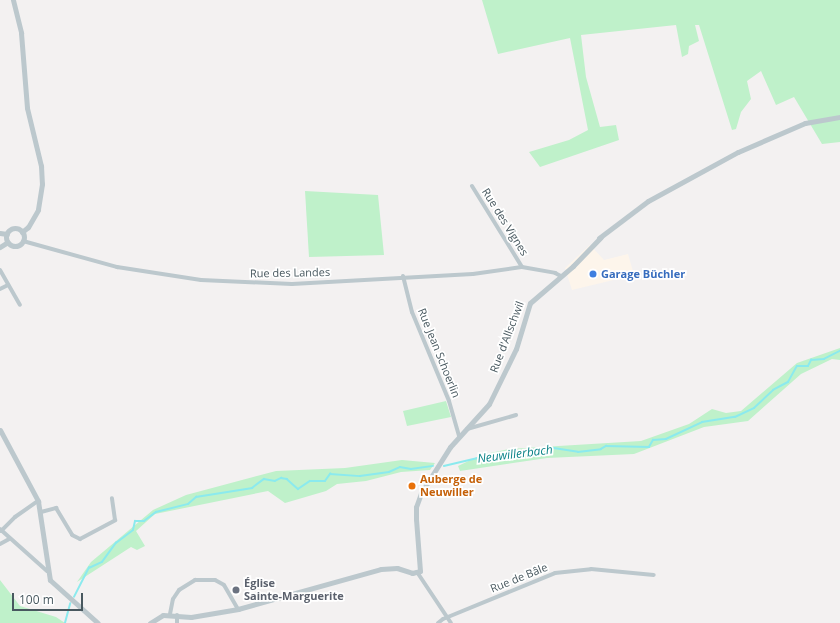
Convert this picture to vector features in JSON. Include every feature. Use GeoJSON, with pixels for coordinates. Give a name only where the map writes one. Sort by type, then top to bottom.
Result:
{"type":"FeatureCollection","features":[{"type":"Feature","properties":{"kind":"street"},"geometry":{"type":"LineString","coordinates":[[13,0],[21,33],[27,108],[41,166],[42,184],[38,210],[28,227],[22,232]]}},
{"type":"Feature","properties":{"kind":"street","name":"Rue d'Allschwil"},"geometry":{"type":"LineString","coordinates":[[417,572],[422,566],[416,519],[418,500],[458,437],[489,404],[507,371],[530,303],[561,276],[601,237],[648,201],[725,159],[789,129],[806,123],[840,117]]}},
{"type":"Feature","properties":{"kind":"street","name":"Rue des Vignes"},"geometry":{"type":"LineString","coordinates":[[472,186],[522,267]]}},
{"type":"Feature","properties":{"kind":"street"},"geometry":{"type":"LineString","coordinates":[[0,233],[6,234],[15,228],[22,232]]}},
{"type":"Feature","properties":{"kind":"street"},"geometry":{"type":"LineString","coordinates":[[6,234],[8,242],[16,246],[23,241],[22,232]]}},
{"type":"Feature","properties":{"kind":"street","name":"Rue des Landes"},"geometry":{"type":"LineString","coordinates":[[23,241],[117,267],[181,278],[292,284],[403,276],[473,274],[522,267],[555,273],[561,276]]}},
{"type":"Feature","properties":{"kind":"street"},"geometry":{"type":"LineString","coordinates":[[0,247],[8,242]]}},
{"type":"Feature","properties":{"kind":"street"},"geometry":{"type":"LineString","coordinates":[[0,270],[20,305]]}},
{"type":"Feature","properties":{"kind":"street","name":"Rue Jean Schoerlin"},"geometry":{"type":"LineString","coordinates":[[403,276],[412,312],[449,401],[458,437]]}},
{"type":"Feature","properties":{"kind":"street"},"geometry":{"type":"LineString","coordinates":[[0,289],[8,285]]}},
{"type":"Feature","properties":{"kind":"street"},"geometry":{"type":"LineString","coordinates":[[467,429],[516,415]]}},
{"type":"Feature","properties":{"kind":"street"},"geometry":{"type":"LineString","coordinates":[[0,430],[38,501],[41,512],[47,571]]}},
{"type":"Feature","properties":{"kind":"street"},"geometry":{"type":"LineString","coordinates":[[41,512],[56,508],[72,535],[80,539],[115,520],[112,498]]}},
{"type":"Feature","properties":{"kind":"street"},"geometry":{"type":"LineString","coordinates":[[38,501],[15,517],[0,530],[47,571],[57,588],[98,623]]}},
{"type":"Feature","properties":{"kind":"street"},"geometry":{"type":"LineString","coordinates":[[0,544],[9,539]]}},
{"type":"Feature","properties":{"kind":"street"},"geometry":{"type":"LineString","coordinates":[[150,623],[158,617],[170,614],[204,616],[238,609],[381,569],[397,568],[417,572],[448,617],[450,623]]}},
{"type":"Feature","properties":{"kind":"street","name":"Rue de Bâle"},"geometry":{"type":"LineString","coordinates":[[438,623],[448,617],[555,573],[596,569],[654,575]]}},
{"type":"Feature","properties":{"kind":"street"},"geometry":{"type":"LineString","coordinates":[[170,614],[173,600],[179,590],[194,580],[215,580],[224,585],[238,609]]}},
{"type":"Feature","properties":{"kind":"street"},"geometry":{"type":"LineString","coordinates":[[177,615],[177,623]]}},
{"type":"Feature","properties":{"kind":"shaded area"},"geometry":{"type":"Polygon","coordinates":[[[590,245],[604,260],[628,254],[634,275],[572,290],[565,268],[590,245]]]}},
{"type":"Feature","properties":{"kind":"green space"},"geometry":{"type":"Polygon","coordinates":[[[482,0],[840,0],[840,142],[822,144],[794,97],[776,105],[761,71],[747,81],[751,99],[741,112],[736,129],[732,130],[699,25],[695,25],[699,41],[689,46],[688,54],[682,57],[676,25],[581,35],[586,77],[600,127],[616,125],[619,140],[540,167],[529,152],[569,140],[588,130],[570,38],[498,54],[482,0]]]}},
{"type":"Feature","properties":{"kind":"green space"},"geometry":{"type":"Polygon","coordinates":[[[305,191],[378,195],[384,255],[309,257],[305,191]]]}},
{"type":"Feature","properties":{"kind":"green space"},"geometry":{"type":"Polygon","coordinates":[[[840,348],[840,360],[832,359],[801,374],[748,421],[704,427],[634,454],[547,458],[460,471],[458,466],[481,455],[509,449],[641,441],[689,424],[712,409],[726,413],[741,411],[797,363],[840,348]]]}},
{"type":"Feature","properties":{"kind":"green space"},"geometry":{"type":"Polygon","coordinates":[[[446,401],[451,417],[407,426],[403,411],[446,401]]]}},
{"type":"Feature","properties":{"kind":"green space"},"geometry":{"type":"Polygon","coordinates":[[[402,460],[435,463],[430,470],[401,472],[366,481],[337,484],[326,491],[285,503],[268,491],[155,514],[136,531],[145,546],[137,550],[131,547],[77,582],[91,562],[153,510],[186,495],[276,471],[345,468],[402,460]]]}},
{"type":"Feature","properties":{"kind":"green space"},"geometry":{"type":"Polygon","coordinates":[[[0,580],[20,606],[56,617],[65,623],[0,623],[0,580]]]}},
{"type":"Feature","properties":{"kind":"waterway","name":"Neuwillerbach"},"geometry":{"type":"LineString","coordinates":[[444,466],[486,456],[518,454],[531,450],[554,448],[578,452],[601,449],[606,446],[649,447],[653,440],[666,439],[702,422],[735,417],[754,408],[773,390],[788,382],[797,366],[808,366],[811,360],[824,359],[840,351]]}},
{"type":"Feature","properties":{"kind":"waterway","name":"Neuwillerbach"},"geometry":{"type":"LineString","coordinates":[[74,597],[89,568],[102,562],[116,543],[133,530],[135,521],[144,521],[156,512],[188,504],[196,497],[252,488],[264,479],[275,481],[281,478],[287,479],[298,489],[310,481],[325,481],[330,474],[360,476],[389,472],[400,467],[411,469],[433,466]]}},
{"type":"Feature","properties":{"kind":"waterway","name":"Neuwillerbach"},"geometry":{"type":"LineString","coordinates":[[65,623],[70,604]]}},
{"type":"Feature","properties":{"kind":"place","name":"Garage Büchler"},"geometry":{"type":"Point","coordinates":[593,274]}},
{"type":"Feature","properties":{"kind":"place","name":"Auberge de Neuwiller"},"geometry":{"type":"Point","coordinates":[412,486]}},
{"type":"Feature","properties":{"kind":"place","name":"Église Sainte-Marguerite"},"geometry":{"type":"Point","coordinates":[236,590]}}]}
